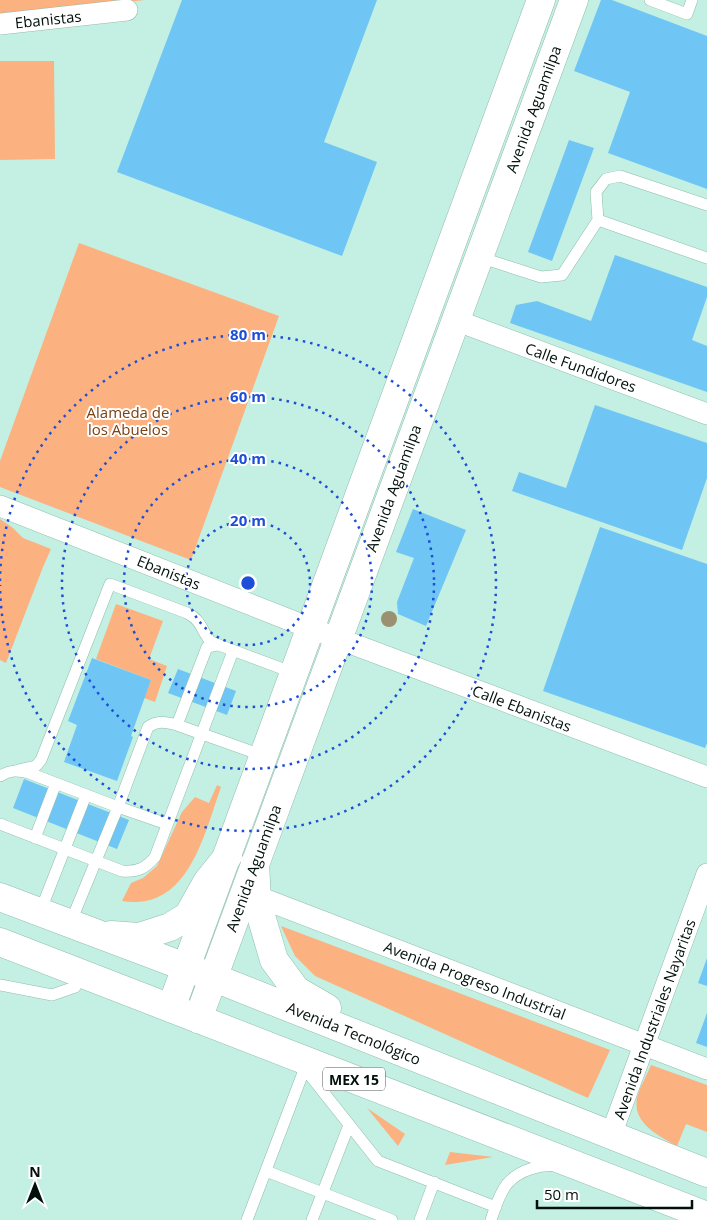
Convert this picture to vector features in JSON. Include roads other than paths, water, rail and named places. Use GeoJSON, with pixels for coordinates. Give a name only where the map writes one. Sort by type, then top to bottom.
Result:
{"type":"FeatureCollection","features":[{"type":"Feature","properties":{"kind":"main road","name":"Avenida Aguamilpa"},"geometry":{"type":"LineString","coordinates":[[171,1008],[541,0]]}},
{"type":"Feature","properties":{"kind":"main road","name":"Avenida Aguamilpa"},"geometry":{"type":"LineString","coordinates":[[198,1019],[212,977],[249,895],[254,863],[574,0]]}},
{"type":"Feature","properties":{"kind":"main road"},"geometry":{"type":"LineString","coordinates":[[412,351],[455,320],[449,252]]}},
{"type":"Feature","properties":{"kind":"main road"},"geometry":{"type":"LineString","coordinates":[[98,935],[138,937],[170,927],[188,916],[207,882],[228,856]]}},
{"type":"Feature","properties":{"kind":"main road"},"geometry":{"type":"LineString","coordinates":[[249,895],[274,960],[296,990],[334,1012],[444,1068]]}},
{"type":"Feature","properties":{"kind":"main road","name":"Avenida Tecnológico"},"geometry":{"type":"LineString","coordinates":[[0,897],[212,977],[707,1173]]}},
{"type":"Feature","properties":{"kind":"main road","name":"MEX 15"},"geometry":{"type":"LineString","coordinates":[[0,942],[171,1008],[306,1065],[707,1216]]}},
{"type":"Feature","properties":{"kind":"street","name":"Ebanistas"},"geometry":{"type":"LineString","coordinates":[[0,24],[127,10]]}},
{"type":"Feature","properties":{"kind":"street","name":"Calle Fundidores"},"geometry":{"type":"LineString","coordinates":[[455,320],[707,414]]}},
{"type":"Feature","properties":{"kind":"street","name":"Ebanistas"},"geometry":{"type":"LineString","coordinates":[[0,506],[338,638]]}},
{"type":"Feature","properties":{"kind":"street","name":"Calle Ebanistas"},"geometry":{"type":"LineString","coordinates":[[338,638],[707,777]]}},
{"type":"Feature","properties":{"kind":"street","name":"Avenida Industriales Nayaritas"},"geometry":{"type":"LineString","coordinates":[[611,1135],[707,874]]}},
{"type":"Feature","properties":{"kind":"street","name":"Avenida Progreso Industrial"},"geometry":{"type":"LineString","coordinates":[[249,895],[707,1068]]}},
{"type":"Feature","properties":{"kind":"lane"},"geometry":{"type":"LineString","coordinates":[[650,0],[687,14],[692,0]]}},
{"type":"Feature","properties":{"kind":"lane"},"geometry":{"type":"LineString","coordinates":[[478,257],[541,277],[562,274],[598,220],[596,192],[606,179],[620,176],[707,205]]}},
{"type":"Feature","properties":{"kind":"lane"},"geometry":{"type":"LineString","coordinates":[[598,220],[707,258]]}},
{"type":"Feature","properties":{"kind":"lane"},"geometry":{"type":"LineString","coordinates":[[0,776],[8,771],[36,766],[41,760],[110,584],[192,615],[200,624],[204,634],[217,645],[294,673]]}},
{"type":"Feature","properties":{"kind":"lane"},"geometry":{"type":"LineString","coordinates":[[177,725],[207,647],[217,645]]}},
{"type":"Feature","properties":{"kind":"lane"},"geometry":{"type":"LineString","coordinates":[[0,824],[122,871],[132,872],[141,870],[155,857],[233,651]]}},
{"type":"Feature","properties":{"kind":"lane"},"geometry":{"type":"LineString","coordinates":[[70,924],[118,807],[148,727],[155,722],[177,725],[264,756]]}},
{"type":"Feature","properties":{"kind":"lane"},"geometry":{"type":"LineString","coordinates":[[18,770],[168,824]]}},
{"type":"Feature","properties":{"kind":"lane"},"geometry":{"type":"LineString","coordinates":[[35,838],[56,783]]}},
{"type":"Feature","properties":{"kind":"lane"},"geometry":{"type":"LineString","coordinates":[[40,912],[86,795]]}},
{"type":"Feature","properties":{"kind":"lane"},"geometry":{"type":"LineString","coordinates":[[0,985],[52,995],[75,987],[83,974]]}},
{"type":"Feature","properties":{"kind":"lane"},"geometry":{"type":"LineString","coordinates":[[306,1065],[378,1160],[496,1206]]}},
{"type":"Feature","properties":{"kind":"lane"},"geometry":{"type":"LineString","coordinates":[[247,1220],[306,1065]]}},
{"type":"Feature","properties":{"kind":"lane"},"geometry":{"type":"LineString","coordinates":[[312,1220],[349,1124]]}},
{"type":"Feature","properties":{"kind":"lane"},"geometry":{"type":"LineString","coordinates":[[491,1220],[507,1183],[530,1168],[552,1166],[591,1171]]}},
{"type":"Feature","properties":{"kind":"lane"},"geometry":{"type":"LineString","coordinates":[[266,1171],[392,1220]]}},
{"type":"Feature","properties":{"kind":"lane"},"geometry":{"type":"LineString","coordinates":[[420,1220],[434,1182]]}},
{"type":"Feature","properties":{"kind":"park label","name":"Alameda de los Abuelos"},"geometry":{"type":"Point","coordinates":[128,420]}}]}
